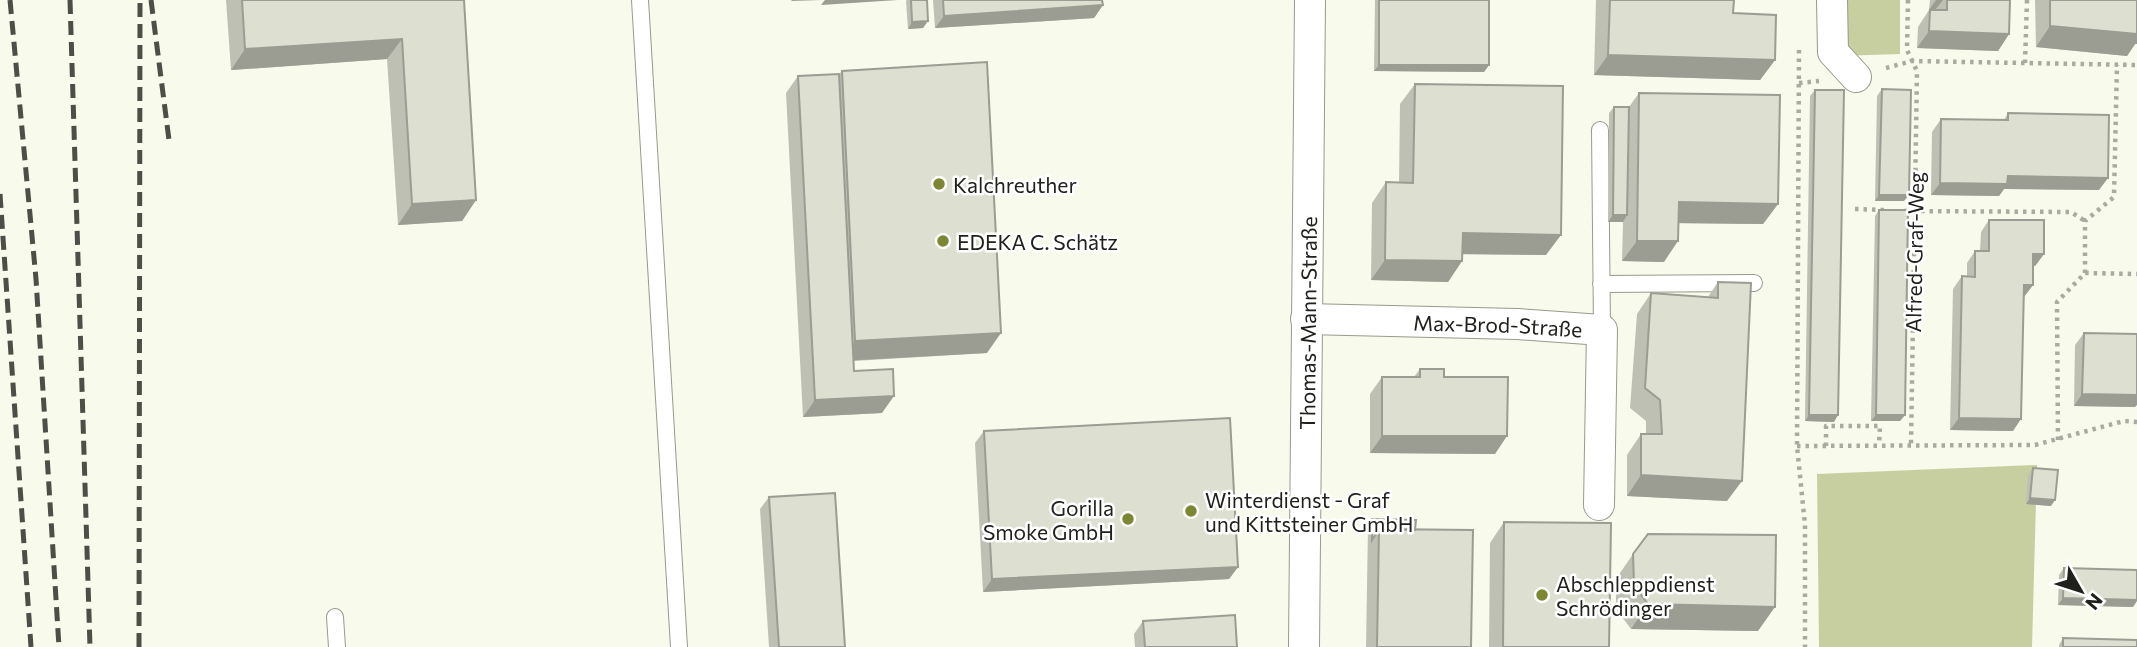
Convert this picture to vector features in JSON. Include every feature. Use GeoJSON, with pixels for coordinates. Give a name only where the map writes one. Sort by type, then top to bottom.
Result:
{"type":"FeatureCollection","features":[{"type":"Feature","properties":{"kind":"street","name":"Thomas-Mann-Straße"},"geometry":{"type":"LineString","coordinates":[[1304,647],[1310,0]]}},
{"type":"Feature","properties":{"kind":"street"},"geometry":{"type":"LineString","coordinates":[[1832,0],[1833,52],[1856,77]]}},
{"type":"Feature","properties":{"kind":"street","name":"Max-Brod-Straße"},"geometry":{"type":"LineString","coordinates":[[1306,319],[1517,324],[1602,330],[1598,505]]}},
{"type":"Feature","properties":{"kind":"lane"},"geometry":{"type":"LineString","coordinates":[[640,0],[679,647]]}},
{"type":"Feature","properties":{"kind":"lane"},"geometry":{"type":"LineString","coordinates":[[1600,130],[1602,330]]}},
{"type":"Feature","properties":{"kind":"lane"},"geometry":{"type":"LineString","coordinates":[[1601,284],[1754,283]]}},
{"type":"Feature","properties":{"kind":"lane"},"geometry":{"type":"LineString","coordinates":[[335,617],[337,647]]}},
{"type":"Feature","properties":{"kind":"path","name":"Alfred-Graf-Weg"},"geometry":{"type":"LineString","coordinates":[[1908,0],[1908,50],[1917,71],[1911,445]]}},
{"type":"Feature","properties":{"kind":"path"},"geometry":{"type":"LineString","coordinates":[[2025,63],[2027,0]]}},
{"type":"Feature","properties":{"kind":"path"},"geometry":{"type":"LineString","coordinates":[[1799,42],[1797,446],[1805,525],[1805,647]]}},
{"type":"Feature","properties":{"kind":"path"},"geometry":{"type":"LineString","coordinates":[[1856,77],[1912,61],[2137,65]]}},
{"type":"Feature","properties":{"kind":"path"},"geometry":{"type":"LineString","coordinates":[[2085,221],[2114,197],[2118,65]]}},
{"type":"Feature","properties":{"kind":"path"},"geometry":{"type":"LineString","coordinates":[[1855,209],[2071,212],[2085,221]]}},
{"type":"Feature","properties":{"kind":"path"},"geometry":{"type":"LineString","coordinates":[[2058,440],[2057,302],[2085,273],[2085,221]]}},
{"type":"Feature","properties":{"kind":"path"},"geometry":{"type":"LineString","coordinates":[[2085,273],[2137,274]]}},
{"type":"Feature","properties":{"kind":"path"},"geometry":{"type":"LineString","coordinates":[[1797,446],[2035,445],[2124,421],[2137,422]]}},
{"type":"Feature","properties":{"kind":"path"},"geometry":{"type":"LineString","coordinates":[[1826,446],[1826,426],[1880,426],[1879,445]]}},
{"type":"Feature","properties":{"kind":"green space"},"geometry":{"type":"Polygon","coordinates":[[[1839,0],[1900,0],[1900,54],[1838,56],[1839,0]]]}},
{"type":"Feature","properties":{"kind":"green space"},"geometry":{"type":"Polygon","coordinates":[[[2037,465],[2032,647],[1819,647],[1817,474],[2037,465]]]}},
{"type":"Feature","properties":{"kind":"building"},"geometry":{"type":"Polygon","coordinates":[[[242,0],[464,0],[476,200],[412,204],[402,39],[245,49],[242,0]]]}},
{"type":"Feature","properties":{"kind":"building"},"geometry":{"type":"Polygon","coordinates":[[[911,0],[927,0],[928,21],[912,22],[911,0]]]}},
{"type":"Feature","properties":{"kind":"building"},"geometry":{"type":"Polygon","coordinates":[[[943,0],[1102,0],[1103,5],[944,16],[943,0]]]}},
{"type":"Feature","properties":{"kind":"building"},"geometry":{"type":"Polygon","coordinates":[[[1379,0],[1489,0],[1489,65],[1379,65],[1379,0]]]}},
{"type":"Feature","properties":{"kind":"building"},"geometry":{"type":"Polygon","coordinates":[[[1610,0],[1734,0],[1733,13],[1776,15],[1775,60],[1608,55],[1610,0]]]}},
{"type":"Feature","properties":{"kind":"building"},"geometry":{"type":"Polygon","coordinates":[[[1947,0],[2010,0],[2009,34],[1929,31],[1930,10],[1947,10],[1947,0]]]}},
{"type":"Feature","properties":{"kind":"building"},"geometry":{"type":"Polygon","coordinates":[[[2050,0],[2137,0],[2137,34],[2050,26],[2050,0]]]}},
{"type":"Feature","properties":{"kind":"building"},"geometry":{"type":"Polygon","coordinates":[[[987,62],[1001,333],[855,341],[842,71],[987,62]]]}},
{"type":"Feature","properties":{"kind":"building"},"geometry":{"type":"Polygon","coordinates":[[[839,74],[854,371],[893,369],[894,396],[815,400],[798,76],[839,74]]]}},
{"type":"Feature","properties":{"kind":"building"},"geometry":{"type":"Polygon","coordinates":[[[1415,84],[1563,86],[1561,235],[1463,233],[1462,261],[1385,260],[1386,182],[1413,183],[1415,84]]]}},
{"type":"Feature","properties":{"kind":"building"},"geometry":{"type":"Polygon","coordinates":[[[1882,89],[1911,90],[1909,195],[1879,195],[1882,89]]]}},
{"type":"Feature","properties":{"kind":"building"},"geometry":{"type":"Polygon","coordinates":[[[1815,90],[1844,90],[1838,415],[1809,415],[1815,90]]]}},
{"type":"Feature","properties":{"kind":"building"},"geometry":{"type":"Polygon","coordinates":[[[1639,93],[1780,95],[1778,204],[1679,202],[1678,241],[1637,241],[1639,93]]]}},
{"type":"Feature","properties":{"kind":"building"},"geometry":{"type":"Polygon","coordinates":[[[1614,107],[1629,107],[1627,215],[1613,215],[1614,107]]]}},
{"type":"Feature","properties":{"kind":"building"},"geometry":{"type":"Polygon","coordinates":[[[2008,113],[2109,115],[2108,178],[2008,176],[2007,184],[1940,183],[1941,119],[2008,120],[2008,113]]]}},
{"type":"Feature","properties":{"kind":"building"},"geometry":{"type":"Polygon","coordinates":[[[1879,210],[1908,210],[1905,415],[1876,415],[1879,210]]]}},
{"type":"Feature","properties":{"kind":"building"},"geometry":{"type":"Polygon","coordinates":[[[1989,220],[2044,220],[2044,254],[2033,254],[2033,285],[2024,285],[2021,419],[1959,418],[1962,276],[1975,277],[1975,251],[1989,251],[1989,220]]]}},
{"type":"Feature","properties":{"kind":"building"},"geometry":{"type":"Polygon","coordinates":[[[1718,282],[1751,283],[1742,481],[1641,475],[1641,434],[1662,434],[1660,400],[1645,388],[1651,293],[1718,298],[1718,282]]]}},
{"type":"Feature","properties":{"kind":"building"},"geometry":{"type":"Polygon","coordinates":[[[2084,333],[2137,334],[2137,395],[2082,394],[2084,333]]]}},
{"type":"Feature","properties":{"kind":"building"},"geometry":{"type":"Polygon","coordinates":[[[1420,369],[1444,369],[1444,377],[1508,377],[1507,436],[1382,436],[1382,377],[1420,377],[1420,369]]]}},
{"type":"Feature","properties":{"kind":"building"},"geometry":{"type":"Polygon","coordinates":[[[1230,418],[1238,567],[992,579],[984,431],[1230,418]]]}},
{"type":"Feature","properties":{"kind":"building"},"geometry":{"type":"Polygon","coordinates":[[[2033,468],[2058,470],[2055,500],[2030,498],[2033,468]]]}},
{"type":"Feature","properties":{"kind":"building"},"geometry":{"type":"Polygon","coordinates":[[[835,493],[845,647],[779,647],[769,497],[835,493]]]}},
{"type":"Feature","properties":{"kind":"building"},"geometry":{"type":"Polygon","coordinates":[[[1372,519],[1416,520],[1415,530],[1379,529],[1372,540],[1372,519]]]}},
{"type":"Feature","properties":{"kind":"building","name":"Abschleppdienst Schrödinger"},"geometry":{"type":"Polygon","coordinates":[[[1504,522],[1611,523],[1609,647],[1503,647],[1504,522]]]}},
{"type":"Feature","properties":{"kind":"building"},"geometry":{"type":"Polygon","coordinates":[[[1379,529],[1473,530],[1471,647],[1377,647],[1379,529]]]}},
{"type":"Feature","properties":{"kind":"building"},"geometry":{"type":"Polygon","coordinates":[[[1648,534],[1776,535],[1775,607],[1648,604],[1634,585],[1633,554],[1648,534]]]}},
{"type":"Feature","properties":{"kind":"building"},"geometry":{"type":"Polygon","coordinates":[[[2064,568],[2137,570],[2137,600],[2063,598],[2064,568]]]}},
{"type":"Feature","properties":{"kind":"building"},"geometry":{"type":"Polygon","coordinates":[[[1235,615],[1237,647],[1145,647],[1143,621],[1235,615]]]}},
{"type":"Feature","properties":{"kind":"building"},"geometry":{"type":"Polygon","coordinates":[[[2063,638],[2137,640],[2137,647],[2063,647],[2063,638]]]}},
{"type":"Feature","properties":{"kind":"railway"},"geometry":{"type":"LineString","coordinates":[[10,0],[36,279],[59,647]]}},
{"type":"Feature","properties":{"kind":"railway"},"geometry":{"type":"LineString","coordinates":[[70,0],[90,647]]}},
{"type":"Feature","properties":{"kind":"railway"},"geometry":{"type":"LineString","coordinates":[[139,647],[140,0]]}},
{"type":"Feature","properties":{"kind":"railway"},"geometry":{"type":"LineString","coordinates":[[151,0],[169,140]]}},
{"type":"Feature","properties":{"kind":"railway"},"geometry":{"type":"LineString","coordinates":[[0,194],[31,647]]}},
{"type":"Feature","properties":{"kind":"place","name":"Kalchreuther"},"geometry":{"type":"Point","coordinates":[939,184]}},
{"type":"Feature","properties":{"kind":"place","name":"EDEKA C. Schätz"},"geometry":{"type":"Point","coordinates":[943,241]}},
{"type":"Feature","properties":{"kind":"place","name":"Winterdienst - Graf und Kittsteiner GmbH"},"geometry":{"type":"Point","coordinates":[1191,511]}},
{"type":"Feature","properties":{"kind":"place","name":"Gorilla Smoke GmbH"},"geometry":{"type":"Point","coordinates":[1128,519]}},
{"type":"Feature","properties":{"kind":"place","name":"Abschleppdienst Schrödinger"},"geometry":{"type":"Point","coordinates":[1542,595]}}]}
